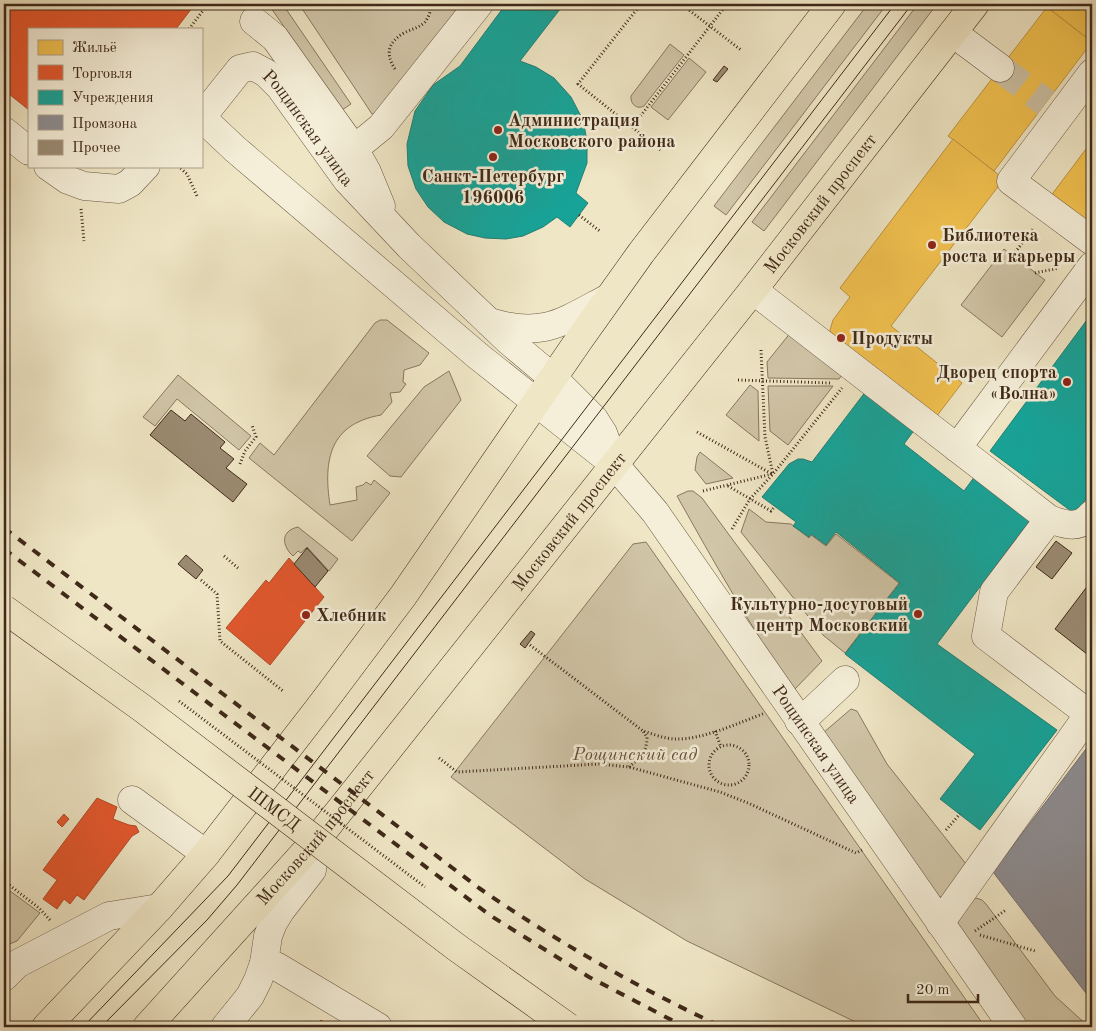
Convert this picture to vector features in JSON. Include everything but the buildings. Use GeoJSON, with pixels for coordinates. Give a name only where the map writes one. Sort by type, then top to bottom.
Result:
{"type":"FeatureCollection","features":[{"type":"Feature","properties":{"kind":"main road"},"geometry":{"type":"LineString","coordinates":[[46,1027],[159,908],[206,854],[322,704],[402,596],[640,253],[832,4]]}},
{"type":"Feature","properties":{"kind":"main road","name":"Московский проспект"},"geometry":{"type":"LineString","coordinates":[[147,1027],[317,839],[753,290],[975,4]]}},
{"type":"Feature","properties":{"kind":"main road","name":"ШМСД"},"geometry":{"type":"LineString","coordinates":[[4,609],[142,708],[456,947],[568,1027]]}},
{"type":"Feature","properties":{"kind":"main road","name":"ШМСД"},"geometry":{"type":"LineString","coordinates":[[4,620],[135,713],[504,993],[552,1027]]}},
{"type":"Feature","properties":{"kind":"street"},"geometry":{"type":"LineString","coordinates":[[354,149],[381,127],[479,4]]}},
{"type":"Feature","properties":{"kind":"street"},"geometry":{"type":"LineString","coordinates":[[255,12],[354,149],[367,172],[387,221]]}},
{"type":"Feature","properties":{"kind":"street"},"geometry":{"type":"LineString","coordinates":[[253,66],[255,12]]}},
{"type":"Feature","properties":{"kind":"street"},"geometry":{"type":"LineString","coordinates":[[953,33],[1000,68]]}},
{"type":"Feature","properties":{"kind":"street","name":"Рощинская улица"},"geometry":{"type":"LineString","coordinates":[[614,464],[603,433],[594,419],[553,378],[436,273],[347,180],[280,87],[266,73],[253,66],[240,69],[202,118],[235,150],[478,356],[614,464],[654,512],[1013,1027]]}},
{"type":"Feature","properties":{"kind":"street"},"geometry":{"type":"LineString","coordinates":[[1092,73],[1054,109],[1011,181],[1092,242]]}},
{"type":"Feature","properties":{"kind":"street"},"geometry":{"type":"LineString","coordinates":[[4,131],[28,150]]}},
{"type":"Feature","properties":{"kind":"street"},"geometry":{"type":"LineString","coordinates":[[51,168],[68,180],[84,186],[119,189],[130,183],[144,168]]}},
{"type":"Feature","properties":{"kind":"street"},"geometry":{"type":"LineString","coordinates":[[957,448],[1092,266]]}},
{"type":"Feature","properties":{"kind":"street"},"geometry":{"type":"LineString","coordinates":[[753,290],[1049,519],[1069,526],[1088,520],[1092,514]]}},
{"type":"Feature","properties":{"kind":"street"},"geometry":{"type":"LineString","coordinates":[[489,322],[520,329],[540,329],[559,324],[608,298]]}},
{"type":"Feature","properties":{"kind":"street"},"geometry":{"type":"LineString","coordinates":[[940,923],[1091,712],[986,636],[994,592],[1049,519]]}},
{"type":"Feature","properties":{"kind":"street"},"geometry":{"type":"LineString","coordinates":[[799,721],[845,680]]}},
{"type":"Feature","properties":{"kind":"street"},"geometry":{"type":"LineString","coordinates":[[132,800],[206,854]]}},
{"type":"Feature","properties":{"kind":"street"},"geometry":{"type":"LineString","coordinates":[[225,1027],[250,996],[258,980],[264,963],[268,936],[273,923],[312,870],[317,839]]}},
{"type":"Feature","properties":{"kind":"street"},"geometry":{"type":"LineString","coordinates":[[8,969],[109,916],[159,908]]}},
{"type":"Feature","properties":{"kind":"street"},"geometry":{"type":"LineString","coordinates":[[264,963],[276,966],[378,1027]]}},
{"type":"Feature","properties":{"kind":"path"},"geometry":{"type":"LineString","coordinates":[[190,28],[208,4]]}},
{"type":"Feature","properties":{"kind":"path"},"geometry":{"type":"LineString","coordinates":[[390,61],[388,54],[390,47],[403,33],[420,26],[426,20],[432,4]]}},
{"type":"Feature","properties":{"kind":"path"},"geometry":{"type":"LineString","coordinates":[[641,4],[578,84],[662,151]]}},
{"type":"Feature","properties":{"kind":"path"},"geometry":{"type":"LineString","coordinates":[[681,4],[740,50]]}},
{"type":"Feature","properties":{"kind":"path"},"geometry":{"type":"LineString","coordinates":[[632,127],[727,4]]}},
{"type":"Feature","properties":{"kind":"path"},"geometry":{"type":"LineString","coordinates":[[180,168],[187,174],[197,196]]}},
{"type":"Feature","properties":{"kind":"path"},"geometry":{"type":"LineString","coordinates":[[1013,255],[1048,209]]}},
{"type":"Feature","properties":{"kind":"path"},"geometry":{"type":"LineString","coordinates":[[579,215],[600,232]]}},
{"type":"Feature","properties":{"kind":"path"},"geometry":{"type":"LineString","coordinates":[[761,350],[765,437],[773,474]]}},
{"type":"Feature","properties":{"kind":"path"},"geometry":{"type":"LineString","coordinates":[[732,529],[750,499],[773,474],[846,383],[738,380]]}},
{"type":"Feature","properties":{"kind":"path"},"geometry":{"type":"LineString","coordinates":[[240,464],[245,451],[256,437],[252,425]]}},
{"type":"Feature","properties":{"kind":"path"},"geometry":{"type":"LineString","coordinates":[[697,432],[773,474]]}},
{"type":"Feature","properties":{"kind":"path"},"geometry":{"type":"LineString","coordinates":[[703,491],[773,474]]}},
{"type":"Feature","properties":{"kind":"path"},"geometry":{"type":"LineString","coordinates":[[728,485],[771,511],[775,506]]}},
{"type":"Feature","properties":{"kind":"path"},"geometry":{"type":"LineString","coordinates":[[224,556],[238,568]]}},
{"type":"Feature","properties":{"kind":"path"},"geometry":{"type":"LineString","coordinates":[[202,580],[217,594],[220,641],[283,691]]}},
{"type":"Feature","properties":{"kind":"path"},"geometry":{"type":"LineString","coordinates":[[530,645],[643,731],[647,737],[647,745],[639,759],[629,767]]}},
{"type":"Feature","properties":{"kind":"path"},"geometry":{"type":"LineString","coordinates":[[179,701],[424,887]]}},
{"type":"Feature","properties":{"kind":"path"},"geometry":{"type":"LineString","coordinates":[[643,731],[676,739],[695,737],[770,712]]}},
{"type":"Feature","properties":{"kind":"path"},"geometry":{"type":"LineString","coordinates":[[715,731],[721,747]]}},
{"type":"Feature","properties":{"kind":"path"},"geometry":{"type":"LineString","coordinates":[[728,745],[741,749],[749,761],[747,775],[730,786],[723,784],[717,781],[709,770],[711,756],[721,747],[728,745]]}},
{"type":"Feature","properties":{"kind":"path"},"geometry":{"type":"LineString","coordinates":[[439,758],[457,772],[598,764],[629,767],[720,792],[856,853],[866,848]]}},
{"type":"Feature","properties":{"kind":"path"},"geometry":{"type":"LineString","coordinates":[[720,792],[723,784]]}},
{"type":"Feature","properties":{"kind":"path"},"geometry":{"type":"LineString","coordinates":[[946,830],[960,814]]}},
{"type":"Feature","properties":{"kind":"path"},"geometry":{"type":"LineString","coordinates":[[4,881],[39,908],[53,925]]}},
{"type":"Feature","properties":{"kind":"path"},"geometry":{"type":"LineString","coordinates":[[972,933],[1035,951]]}},
{"type":"Feature","properties":{"kind":"green space"},"geometry":{"type":"Polygon","coordinates":[[[299,4],[464,4],[377,113],[372,114],[299,4]]]}},
{"type":"Feature","properties":{"kind":"green space"},"geometry":{"type":"Polygon","coordinates":[[[868,4],[887,4],[726,215],[714,206],[868,4]]]}},
{"type":"Feature","properties":{"kind":"green space"},"geometry":{"type":"Polygon","coordinates":[[[918,4],[937,4],[764,231],[752,222],[918,4]]]}},
{"type":"Feature","properties":{"kind":"green space"},"geometry":{"type":"Polygon","coordinates":[[[278,5],[286,9],[351,104],[342,110],[271,8],[278,5]]]}},
{"type":"Feature","properties":{"kind":"green space"},"geometry":{"type":"Polygon","coordinates":[[[670,44],[684,55],[644,106],[637,107],[633,104],[631,96],[670,44]]]}},
{"type":"Feature","properties":{"kind":"green space"},"geometry":{"type":"Polygon","coordinates":[[[689,58],[706,72],[668,120],[651,107],[689,58]]]}},
{"type":"Feature","properties":{"kind":"green space"},"geometry":{"type":"Polygon","coordinates":[[[1004,249],[1045,280],[1002,337],[961,305],[1004,249]]]}},
{"type":"Feature","properties":{"kind":"green space"},"geometry":{"type":"Polygon","coordinates":[[[380,320],[387,320],[429,353],[420,365],[404,370],[403,382],[406,384],[400,392],[390,393],[392,402],[381,415],[351,426],[341,435],[334,446],[328,473],[330,505],[357,500],[356,487],[366,482],[371,485],[374,480],[390,493],[352,541],[249,458],[260,443],[274,455],[375,323],[380,320]]]}},
{"type":"Feature","properties":{"kind":"green space"},"geometry":{"type":"Polygon","coordinates":[[[795,327],[847,368],[839,379],[768,378],[767,362],[795,327]]]}},
{"type":"Feature","properties":{"kind":"green space"},"geometry":{"type":"Polygon","coordinates":[[[449,371],[461,400],[401,477],[390,476],[367,456],[424,387],[449,371]]]}},
{"type":"Feature","properties":{"kind":"green space"},"geometry":{"type":"Polygon","coordinates":[[[178,375],[251,436],[239,450],[177,399],[155,426],[143,417],[178,375]]]}},
{"type":"Feature","properties":{"kind":"green space"},"geometry":{"type":"Polygon","coordinates":[[[750,385],[758,391],[759,441],[726,415],[750,385]]]}},
{"type":"Feature","properties":{"kind":"green space"},"geometry":{"type":"Polygon","coordinates":[[[768,386],[833,386],[788,445],[770,431],[768,386]]]}},
{"type":"Feature","properties":{"kind":"green space"},"geometry":{"type":"Polygon","coordinates":[[[700,452],[733,478],[706,484],[695,470],[697,457],[700,452]]]}},
{"type":"Feature","properties":{"kind":"green space"},"geometry":{"type":"Polygon","coordinates":[[[693,491],[702,498],[822,661],[794,690],[748,619],[677,496],[693,491]]]}},
{"type":"Feature","properties":{"kind":"green space"},"geometry":{"type":"Polygon","coordinates":[[[749,509],[766,522],[791,524],[809,538],[811,535],[826,546],[836,534],[899,583],[845,653],[823,635],[741,532],[749,509]]]}},
{"type":"Feature","properties":{"kind":"green space"},"geometry":{"type":"Polygon","coordinates":[[[298,527],[338,559],[329,571],[307,547],[301,553],[298,551],[293,556],[289,552],[285,543],[286,535],[292,529],[298,527]]]}},
{"type":"Feature","properties":{"kind":"green space","name":"Рощинский сад"},"geometry":{"type":"Polygon","coordinates":[[[646,542],[985,1027],[866,1027],[687,941],[585,879],[451,777],[633,544],[646,542]]]}},
{"type":"Feature","properties":{"kind":"green space"},"geometry":{"type":"Polygon","coordinates":[[[851,709],[857,711],[887,764],[966,864],[944,897],[938,897],[823,733],[851,709]]]}},
{"type":"Feature","properties":{"kind":"green space"},"geometry":{"type":"Polygon","coordinates":[[[6,888],[40,913],[17,941],[7,945],[4,941],[4,892],[6,888]]]}},
{"type":"Feature","properties":{"kind":"green space"},"geometry":{"type":"Polygon","coordinates":[[[976,898],[986,904],[1055,996],[1089,1027],[1029,1027],[956,922],[970,900],[976,898]]]}},
{"type":"Feature","properties":{"kind":"tunnel"},"geometry":{"type":"LineString","coordinates":[[1000,68],[1046,103]]}},
{"type":"Feature","properties":{"kind":"tram line"},"geometry":{"type":"LineString","coordinates":[[83,1027],[228,876],[895,4]]}},
{"type":"Feature","properties":{"kind":"tram line"},"geometry":{"type":"LineString","coordinates":[[101,1027],[207,920],[237,885],[912,4]]}},
{"type":"Feature","properties":{"kind":"railway"},"geometry":{"type":"LineString","coordinates":[[4,528],[479,888],[538,927],[598,963],[722,1027]]}},
{"type":"Feature","properties":{"kind":"railway"},"geometry":{"type":"LineString","coordinates":[[4,549],[491,916],[589,977],[685,1027]]}},
{"type":"Feature","properties":{"kind":"place","name":"Администрация Московского района"},"geometry":{"type":"Point","coordinates":[498,130]}},
{"type":"Feature","properties":{"kind":"place","name":"Санкт-Петербург 196006"},"geometry":{"type":"Point","coordinates":[493,157]}},
{"type":"Feature","properties":{"kind":"place","name":"Библиотека роста и карьеры"},"geometry":{"type":"Point","coordinates":[932,245]}},
{"type":"Feature","properties":{"kind":"place","name":"Продукты"},"geometry":{"type":"Point","coordinates":[841,338]}},
{"type":"Feature","properties":{"kind":"place","name":"Дворец спорта «Волна»"},"geometry":{"type":"Point","coordinates":[1067,382]}},
{"type":"Feature","properties":{"kind":"place","name":"Культурно-досуговый центр Московский"},"geometry":{"type":"Point","coordinates":[918,614]}},
{"type":"Feature","properties":{"kind":"place","name":"Хлебник"},"geometry":{"type":"Point","coordinates":[306,615]}}]}
